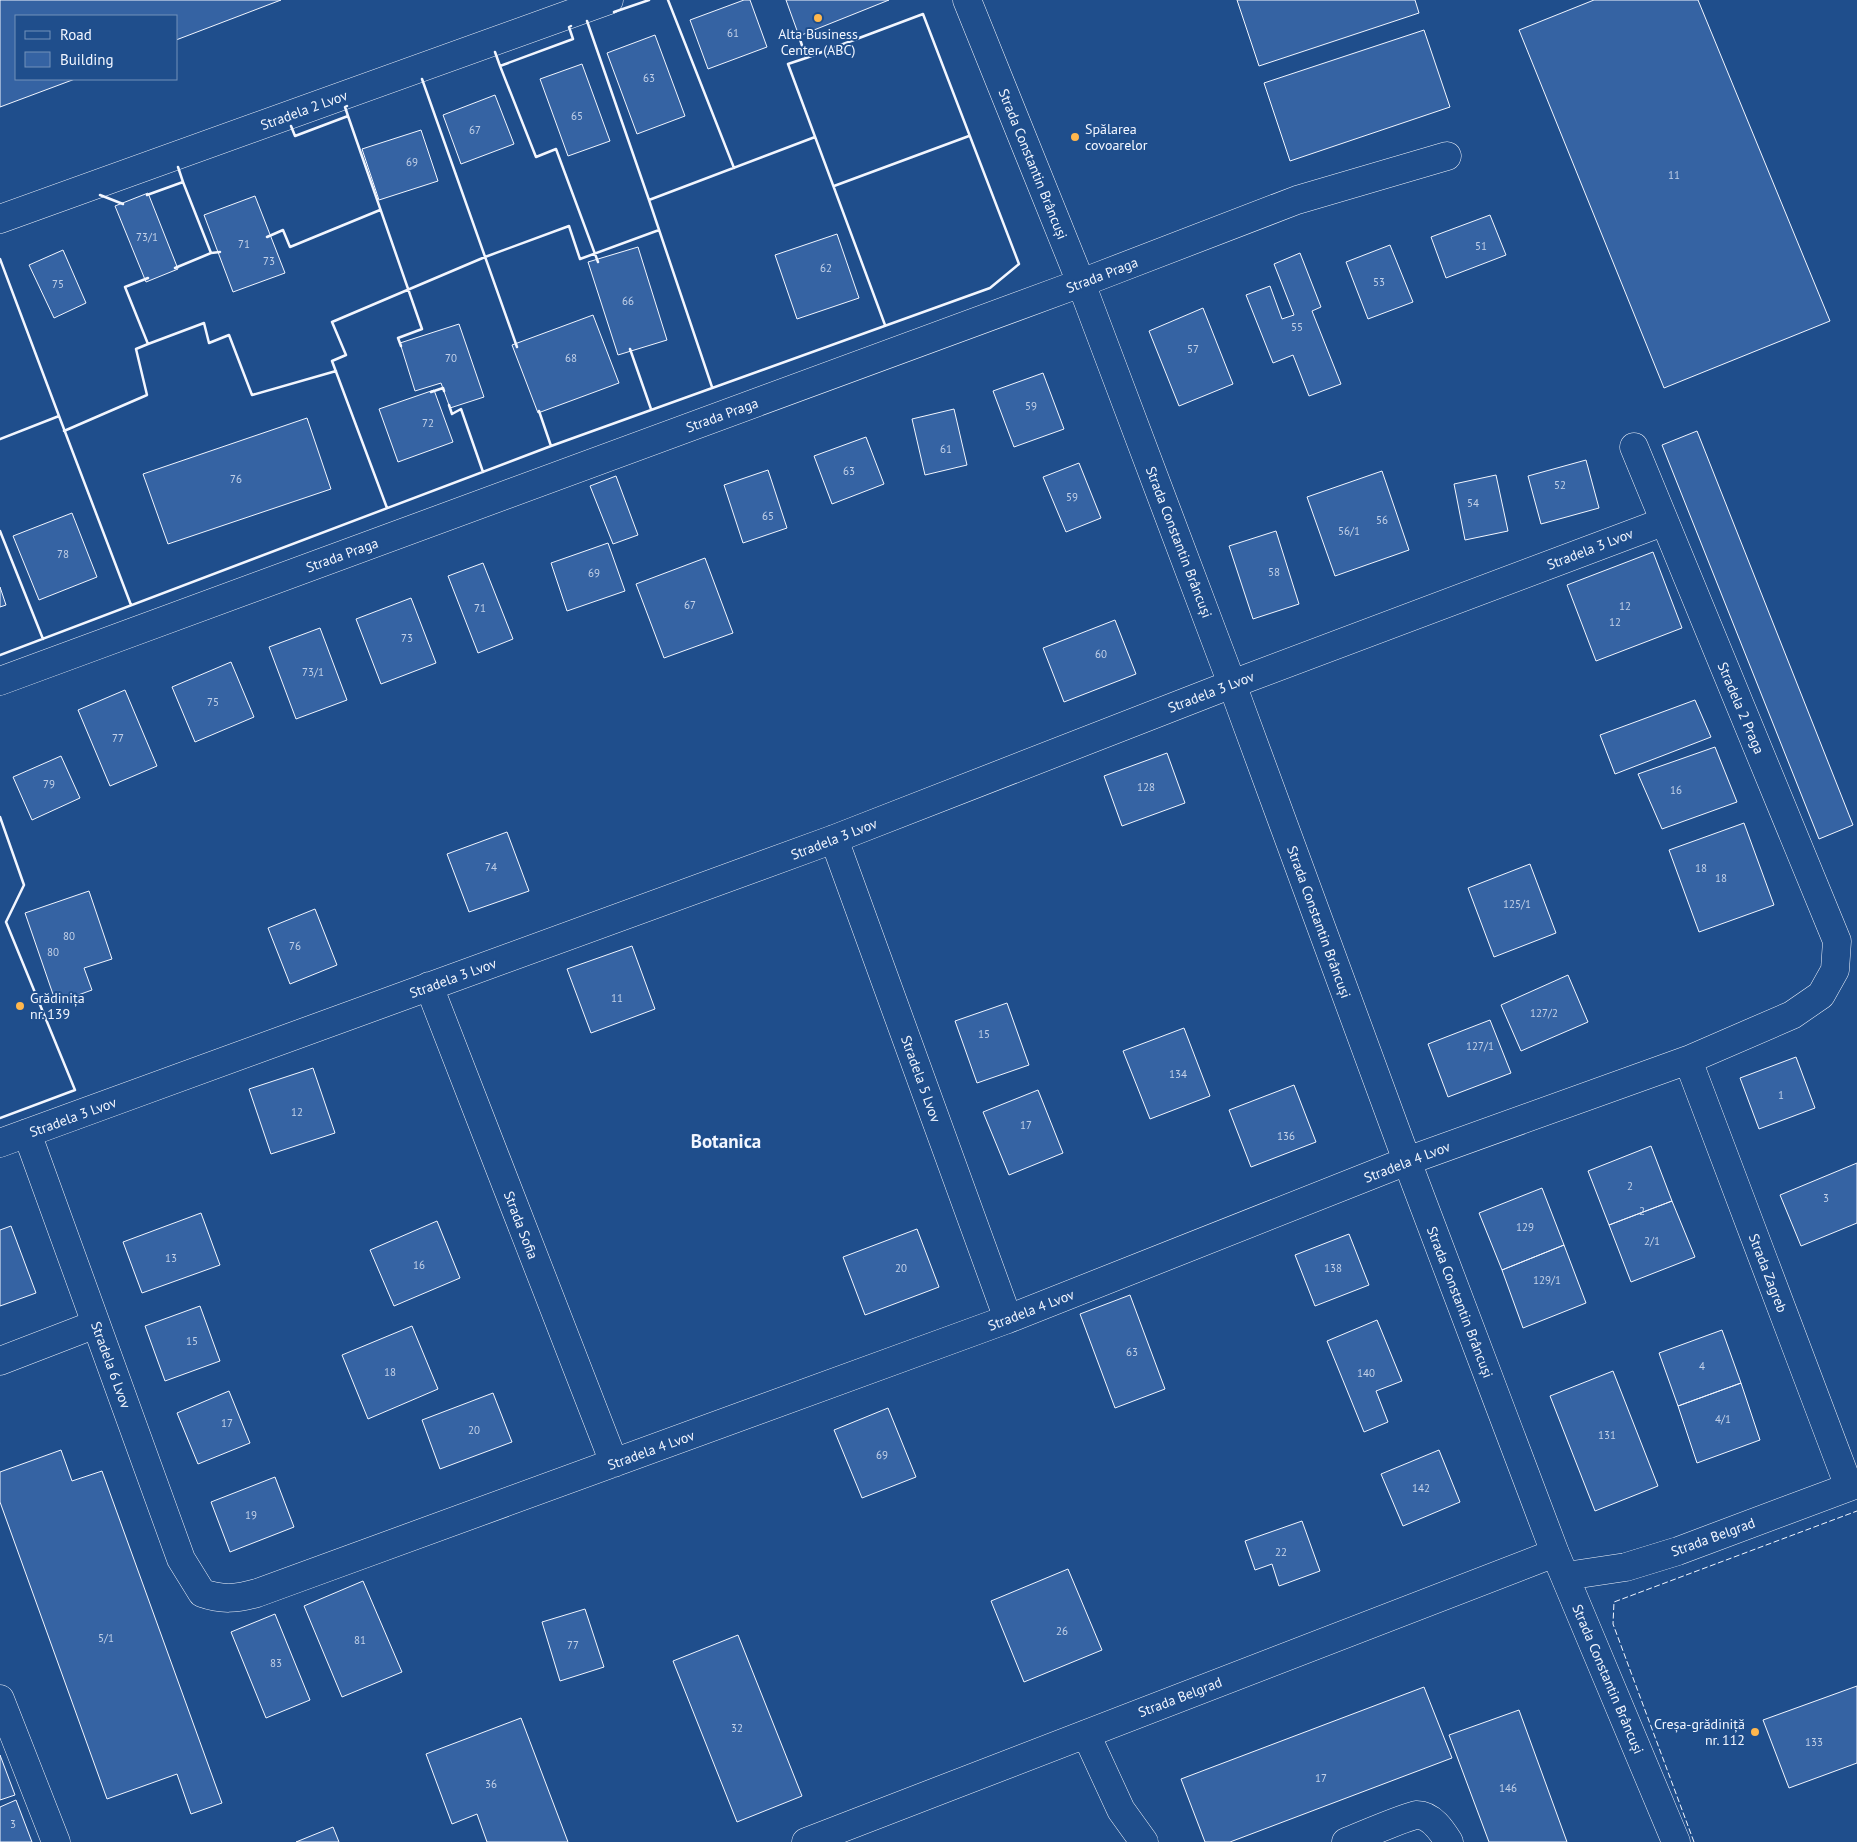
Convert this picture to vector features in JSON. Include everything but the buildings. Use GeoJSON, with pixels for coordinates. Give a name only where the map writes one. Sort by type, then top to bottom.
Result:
{"type":"FeatureCollection","features":[{"type":"Feature","properties":{"kind":"street","name":"Stradela 2 Lvov"},"geometry":{"type":"LineString","coordinates":[[0,219],[609,0]]}},
{"type":"Feature","properties":{"kind":"street","name":"Strada Constantin Brâncuși"},"geometry":{"type":"LineString","coordinates":[[968,0],[1081,283],[1232,684],[1406,1161],[1560,1565],[1676,1842]]}},
{"type":"Feature","properties":{"kind":"street","name":"Strada Praga"},"geometry":{"type":"LineString","coordinates":[[0,680],[1081,283],[1297,200],[1446,156]]}},
{"type":"Feature","properties":{"kind":"street","name":"Stradela 2 Praga"},"geometry":{"type":"LineString","coordinates":[[1634,447],[1663,522],[1838,941],[1835,970]]}},
{"type":"Feature","properties":{"kind":"street","name":"Stradela 3 Lvov"},"geometry":{"type":"LineString","coordinates":[[0,1144],[429,986],[834,840],[1232,684],[1663,522]]}},
{"type":"Feature","properties":{"kind":"street","name":"Stradela 5 Lvov"},"geometry":{"type":"LineString","coordinates":[[834,840],[1008,1320]]}},
{"type":"Feature","properties":{"kind":"street","name":"Stradela 4 Lvov"},"geometry":{"type":"LineString","coordinates":[[202,1593],[217,1598],[235,1599],[257,1593],[1008,1320],[1406,1161],[1688,1060],[1792,1014],[1821,995],[1835,970]]}},
{"type":"Feature","properties":{"kind":"street","name":"Strada Sofia"},"geometry":{"type":"LineString","coordinates":[[429,986],[614,1463]]}},
{"type":"Feature","properties":{"kind":"street","name":"Strada Zagreb"},"geometry":{"type":"LineString","coordinates":[[1688,1060],[1853,1485]]}},
{"type":"Feature","properties":{"kind":"street","name":"Stradela 6 Lvov"},"geometry":{"type":"LineString","coordinates":[[27,1133],[181,1559],[202,1593]]}},
{"type":"Feature","properties":{"kind":"street"},"geometry":{"type":"LineString","coordinates":[[0,1361],[96,1324]]}},
{"type":"Feature","properties":{"kind":"street","name":"Strada Belgrad"},"geometry":{"type":"LineString","coordinates":[[806,1842],[1086,1734],[1560,1565],[1626,1567],[1678,1551],[1853,1485]]}},
{"type":"Feature","properties":{"kind":"street"},"geometry":{"type":"LineString","coordinates":[[0,1699],[56,1842]]}},
{"type":"Feature","properties":{"kind":"street"},"geometry":{"type":"LineString","coordinates":[[1086,1734],[1121,1810],[1144,1842]]}},
{"type":"Feature","properties":{"kind":"street"},"geometry":{"type":"LineString","coordinates":[[1346,1842],[1416,1815],[1431,1820],[1441,1829],[1449,1842]]}},
{"type":"Feature","properties":{"kind":"fence"},"geometry":{"type":"LineString","coordinates":[[1694,1842],[1613,1624],[1614,1602],[1857,1511]]}},
{"type":"Feature","properties":{"kind":"wall"},"geometry":{"type":"LineString","coordinates":[[614,12],[649,0]]}},
{"type":"Feature","properties":{"kind":"wall"},"geometry":{"type":"LineString","coordinates":[[668,0],[734,168]]}},
{"type":"Feature","properties":{"kind":"wall"},"geometry":{"type":"LineString","coordinates":[[0,655],[551,446],[990,288],[1019,264],[923,14],[806,58],[798,33]]}},
{"type":"Feature","properties":{"kind":"wall"},"geometry":{"type":"LineString","coordinates":[[587,21],[649,200]]}},
{"type":"Feature","properties":{"kind":"wall"},"geometry":{"type":"LineString","coordinates":[[495,52],[500,66],[573,39],[569,27],[571,26]]}},
{"type":"Feature","properties":{"kind":"wall"},"geometry":{"type":"LineString","coordinates":[[806,58],[788,64],[885,325]]}},
{"type":"Feature","properties":{"kind":"wall"},"geometry":{"type":"LineString","coordinates":[[500,66],[536,157],[556,149],[598,262]]}},
{"type":"Feature","properties":{"kind":"wall"},"geometry":{"type":"LineString","coordinates":[[422,79],[517,347]]}},
{"type":"Feature","properties":{"kind":"wall"},"geometry":{"type":"LineString","coordinates":[[291,126],[295,136],[348,116],[345,107],[347,106]]}},
{"type":"Feature","properties":{"kind":"wall"},"geometry":{"type":"LineString","coordinates":[[348,116],[422,329],[398,338],[401,346]]}},
{"type":"Feature","properties":{"kind":"wall"},"geometry":{"type":"LineString","coordinates":[[834,186],[969,136]]}},
{"type":"Feature","properties":{"kind":"wall"},"geometry":{"type":"LineString","coordinates":[[712,387],[649,200],[815,137]]}},
{"type":"Feature","properties":{"kind":"wall"},"geometry":{"type":"LineString","coordinates":[[147,195],[183,182],[178,167]]}},
{"type":"Feature","properties":{"kind":"wall"},"geometry":{"type":"LineString","coordinates":[[183,182],[211,253]]}},
{"type":"Feature","properties":{"kind":"wall"},"geometry":{"type":"LineString","coordinates":[[100,195],[123,204]]}},
{"type":"Feature","properties":{"kind":"wall"},"geometry":{"type":"LineString","coordinates":[[267,237],[283,230],[290,247],[380,210]]}},
{"type":"Feature","properties":{"kind":"wall"},"geometry":{"type":"LineString","coordinates":[[387,508],[332,361],[346,355],[332,322],[485,257],[569,226],[580,259],[659,230]]}},
{"type":"Feature","properties":{"kind":"wall"},"geometry":{"type":"LineString","coordinates":[[175,268],[211,253],[220,252]]}},
{"type":"Feature","properties":{"kind":"wall"},"geometry":{"type":"LineString","coordinates":[[0,259],[59,416],[0,439]]}},
{"type":"Feature","properties":{"kind":"wall"},"geometry":{"type":"LineString","coordinates":[[64,431],[147,395],[136,349],[148,344],[125,287],[148,278]]}},
{"type":"Feature","properties":{"kind":"wall"},"geometry":{"type":"LineString","coordinates":[[148,344],[204,323],[209,343],[229,335],[252,395],[336,371]]}},
{"type":"Feature","properties":{"kind":"wall"},"geometry":{"type":"LineString","coordinates":[[630,349],[651,409]]}},
{"type":"Feature","properties":{"kind":"wall"},"geometry":{"type":"LineString","coordinates":[[431,392],[443,388],[444,391]]}},
{"type":"Feature","properties":{"kind":"wall"},"geometry":{"type":"LineString","coordinates":[[449,405],[452,414],[461,409],[483,472]]}},
{"type":"Feature","properties":{"kind":"wall"},"geometry":{"type":"LineString","coordinates":[[539,411],[551,446]]}},
{"type":"Feature","properties":{"kind":"wall"},"geometry":{"type":"LineString","coordinates":[[59,416],[131,605]]}},
{"type":"Feature","properties":{"kind":"wall"},"geometry":{"type":"LineString","coordinates":[[0,531],[43,639]]}},
{"type":"Feature","properties":{"kind":"wall"},"geometry":{"type":"LineString","coordinates":[[0,817],[24,885],[6,922],[75,1090],[0,1118]]}},
{"type":"Feature","properties":{"kind":"place","name":"Alta Business Center (ABC)"},"geometry":{"type":"Point","coordinates":[818,18]}},
{"type":"Feature","properties":{"kind":"place","name":"Spălarea covoarelor"},"geometry":{"type":"Point","coordinates":[1075,137]}},
{"type":"Feature","properties":{"kind":"place","name":"Grădinița nr. 139"},"geometry":{"type":"Point","coordinates":[20,1006]}},
{"type":"Feature","properties":{"kind":"place","name":"Creșa-grădiniță nr. 112"},"geometry":{"type":"Point","coordinates":[1755,1732]}},
{"type":"Feature","properties":{"kind":"district","name":"Botanica"},"geometry":{"type":"Point","coordinates":[726,1141]}}]}
